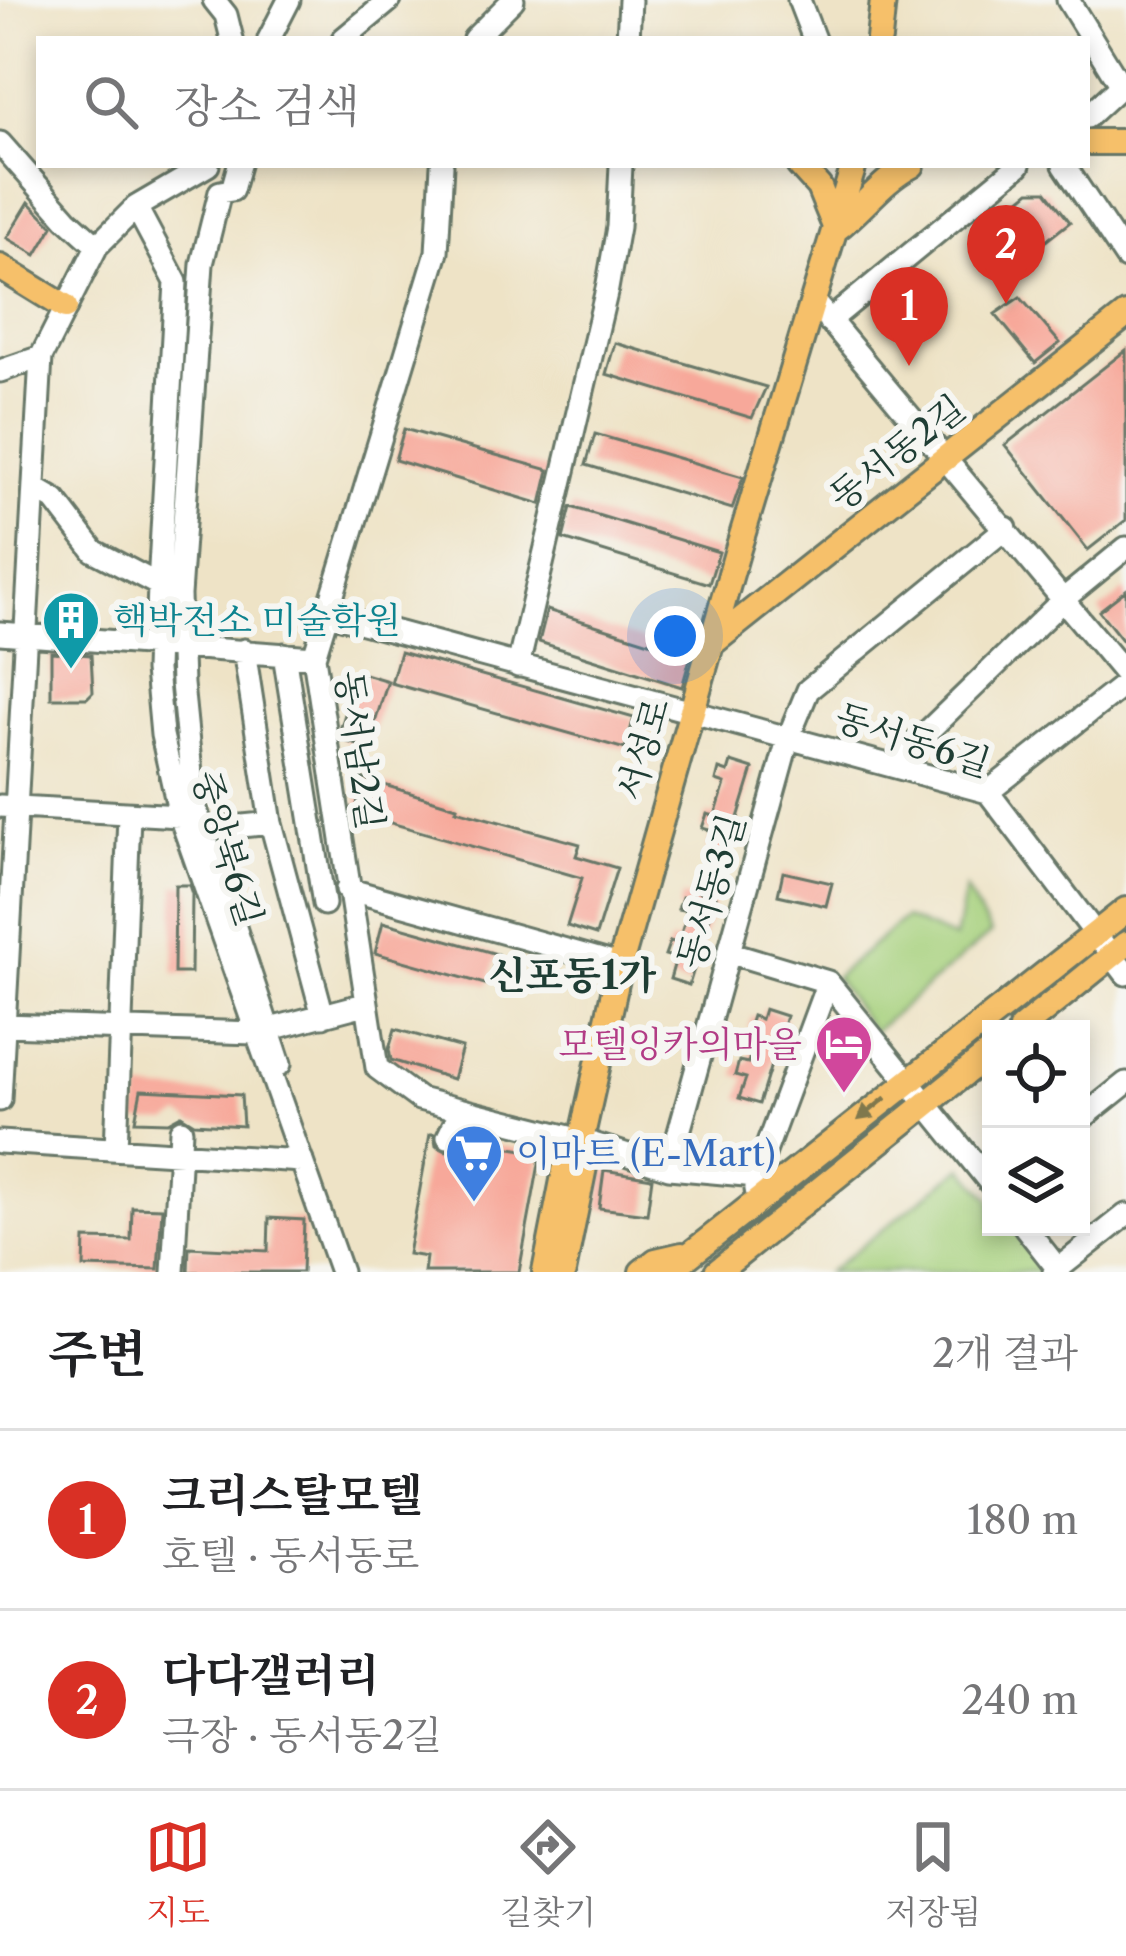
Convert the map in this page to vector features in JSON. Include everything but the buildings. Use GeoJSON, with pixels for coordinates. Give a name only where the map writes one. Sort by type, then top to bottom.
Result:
{"type":"FeatureCollection","features":[{"type":"Feature","properties":{"kind":"main road"},"geometry":{"type":"LineString","coordinates":[[866,36],[869,0]]}},
{"type":"Feature","properties":{"kind":"main road"},"geometry":{"type":"LineString","coordinates":[[879,36],[883,0]]}},
{"type":"Feature","properties":{"kind":"main road"},"geometry":{"type":"LineString","coordinates":[[1090,142],[1126,142]]}},
{"type":"Feature","properties":{"kind":"main road"},"geometry":{"type":"LineString","coordinates":[[802,168],[819,187],[836,229],[857,213],[872,191],[907,168]]}},
{"type":"Feature","properties":{"kind":"main road","name":"서성로"},"geometry":{"type":"LineString","coordinates":[[545,1272],[567,1160],[580,1144],[620,964],[799,342],[822,312],[836,229],[853,168]]}},
{"type":"Feature","properties":{"kind":"main road"},"geometry":{"type":"LineString","coordinates":[[0,267],[65,307]]}},
{"type":"Feature","properties":{"kind":"main road","name":"동서동2길"},"geometry":{"type":"LineString","coordinates":[[711,644],[1126,314]]}},
{"type":"Feature","properties":{"kind":"main road"},"geometry":{"type":"LineString","coordinates":[[1032,1020],[1115,951],[1126,910]]}},
{"type":"Feature","properties":{"kind":"main road"},"geometry":{"type":"LineString","coordinates":[[668,1272],[906,1082],[1115,951]]}},
{"type":"Feature","properties":{"kind":"main road"},"geometry":{"type":"LineString","coordinates":[[726,1268],[982,1059]]}},
{"type":"Feature","properties":{"kind":"main road","name":"서성로"},"geometry":{"type":"LineString","coordinates":[[563,1272],[585,1162],[580,1144]]}},
{"type":"Feature","properties":{"kind":"main road"},"geometry":{"type":"LineString","coordinates":[[642,1272],[656,1261],[696,1252]]}},
{"type":"Feature","properties":{"kind":"street"},"geometry":{"type":"LineString","coordinates":[[214,0],[226,15],[231,36]]}},
{"type":"Feature","properties":{"kind":"street"},"geometry":{"type":"LineString","coordinates":[[271,36],[289,0]]}},
{"type":"Feature","properties":{"kind":"street"},"geometry":{"type":"LineString","coordinates":[[347,36],[390,0]]}},
{"type":"Feature","properties":{"kind":"street"},"geometry":{"type":"LineString","coordinates":[[477,36],[513,0]]}},
{"type":"Feature","properties":{"kind":"street"},"geometry":{"type":"LineString","coordinates":[[628,36],[630,0]]}},
{"type":"Feature","properties":{"kind":"street"},"geometry":{"type":"LineString","coordinates":[[799,0],[813,36]]}},
{"type":"Feature","properties":{"kind":"street"},"geometry":{"type":"LineString","coordinates":[[1069,0],[1124,83],[1090,114]]}},
{"type":"Feature","properties":{"kind":"street"},"geometry":{"type":"LineString","coordinates":[[0,143],[97,246]]}},
{"type":"Feature","properties":{"kind":"street"},"geometry":{"type":"LineString","coordinates":[[0,1100],[9,807],[28,635],[41,357],[97,246],[136,208],[203,168]]}},
{"type":"Feature","properties":{"kind":"street"},"geometry":{"type":"LineString","coordinates":[[237,168],[232,190],[220,192],[202,264],[179,595],[170,646],[194,802],[262,1032],[280,1064]]}},
{"type":"Feature","properties":{"kind":"street","name":"동서남2길"},"geometry":{"type":"LineString","coordinates":[[442,168],[437,252],[314,657],[346,889],[377,1068],[419,1099],[580,1144]]}},
{"type":"Feature","properties":{"kind":"street"},"geometry":{"type":"LineString","coordinates":[[518,666],[607,290],[618,227],[621,168]]}},
{"type":"Feature","properties":{"kind":"street"},"geometry":{"type":"LineString","coordinates":[[988,792],[1126,679],[1065,598],[822,312],[1015,168]]}},
{"type":"Feature","properties":{"kind":"street"},"geometry":{"type":"LineString","coordinates":[[1066,168],[1126,258]]}},
{"type":"Feature","properties":{"kind":"street","name":"중앙북6길"},"geometry":{"type":"LineString","coordinates":[[136,208],[176,282],[159,585],[170,646],[156,670],[162,736],[180,816],[262,1032],[340,1272]]}},
{"type":"Feature","properties":{"kind":"street"},"geometry":{"type":"LineString","coordinates":[[0,371],[41,357]]}},
{"type":"Feature","properties":{"kind":"street"},"geometry":{"type":"LineString","coordinates":[[36,489],[55,500],[94,551],[159,585]]}},
{"type":"Feature","properties":{"kind":"street"},"geometry":{"type":"LineString","coordinates":[[789,736],[808,690],[1006,528]]}},
{"type":"Feature","properties":{"kind":"street"},"geometry":{"type":"LineString","coordinates":[[893,765],[1065,598],[1126,548]]}},
{"type":"Feature","properties":{"kind":"street","name":"동서동6길"},"geometry":{"type":"LineString","coordinates":[[326,613],[988,792],[1115,951]]}},
{"type":"Feature","properties":{"kind":"street"},"geometry":{"type":"LineString","coordinates":[[0,633],[314,657]]}},
{"type":"Feature","properties":{"kind":"street"},"geometry":{"type":"LineString","coordinates":[[244,650],[272,823],[323,1016]]}},
{"type":"Feature","properties":{"kind":"street"},"geometry":{"type":"LineString","coordinates":[[284,654],[324,904]]}},
{"type":"Feature","properties":{"kind":"street","name":"동서동3길"},"geometry":{"type":"LineString","coordinates":[[670,1168],[789,736]]}},
{"type":"Feature","properties":{"kind":"street"},"geometry":{"type":"LineString","coordinates":[[9,807],[180,816]]}},
{"type":"Feature","properties":{"kind":"street"},"geometry":{"type":"LineString","coordinates":[[116,1149],[129,815]]}},
{"type":"Feature","properties":{"kind":"street"},"geometry":{"type":"LineString","coordinates":[[203,830],[272,823]]}},
{"type":"Feature","properties":{"kind":"street"},"geometry":{"type":"LineString","coordinates":[[346,889],[620,964]]}},
{"type":"Feature","properties":{"kind":"street"},"geometry":{"type":"LineString","coordinates":[[728,952],[828,982],[982,1173]]}},
{"type":"Feature","properties":{"kind":"street"},"geometry":{"type":"LineString","coordinates":[[757,1202],[756,1176],[828,982]]}},
{"type":"Feature","properties":{"kind":"street"},"geometry":{"type":"LineString","coordinates":[[4,1024],[262,1032],[364,1004]]}},
{"type":"Feature","properties":{"kind":"street"},"geometry":{"type":"LineString","coordinates":[[1090,1112],[1126,1083]]}},
{"type":"Feature","properties":{"kind":"street"},"geometry":{"type":"LineString","coordinates":[[448,1137],[461,1110]]}},
{"type":"Feature","properties":{"kind":"street"},"geometry":{"type":"LineString","coordinates":[[172,1272],[181,1130]]}},
{"type":"Feature","properties":{"kind":"street"},"geometry":{"type":"LineString","coordinates":[[0,1142],[302,1161]]}},
{"type":"Feature","properties":{"kind":"street"},"geometry":{"type":"LineString","coordinates":[[580,1144],[670,1168],[756,1176]]}},
{"type":"Feature","properties":{"kind":"street"},"geometry":{"type":"LineString","coordinates":[[1031,1236],[1056,1270],[1126,1215]]}},
{"type":"Feature","properties":{"kind":"green space"},"geometry":{"type":"Polygon","coordinates":[[[965,889],[991,933],[873,1032],[835,977],[905,918],[955,939],[965,889]]]}},
{"type":"Feature","properties":{"kind":"green space"},"geometry":{"type":"Polygon","coordinates":[[[963,1167],[982,1189],[982,1236],[1022,1236],[1049,1268],[1044,1272],[828,1272],[963,1167]]]}},
{"type":"Feature","properties":{"kind":"place","name":"다다갤러리"},"geometry":{"type":"Point","coordinates":[1006,304]}},
{"type":"Feature","properties":{"kind":"place","name":"크리스탈모텔"},"geometry":{"type":"Point","coordinates":[909,366]}},
{"type":"Feature","properties":{"kind":"place","name":"핵박전소 미술학원"},"geometry":{"type":"Point","coordinates":[71,671]}},
{"type":"Feature","properties":{"kind":"place","name":"모텔잉카의마을"},"geometry":{"type":"Point","coordinates":[844,1095]}},
{"type":"Feature","properties":{"kind":"place","name":"이마트 (E-Mart)"},"geometry":{"type":"Point","coordinates":[474,1204]}},
{"type":"Feature","properties":{"kind":"district","name":"신포동1가"},"geometry":{"type":"Point","coordinates":[572,975]}}]}
